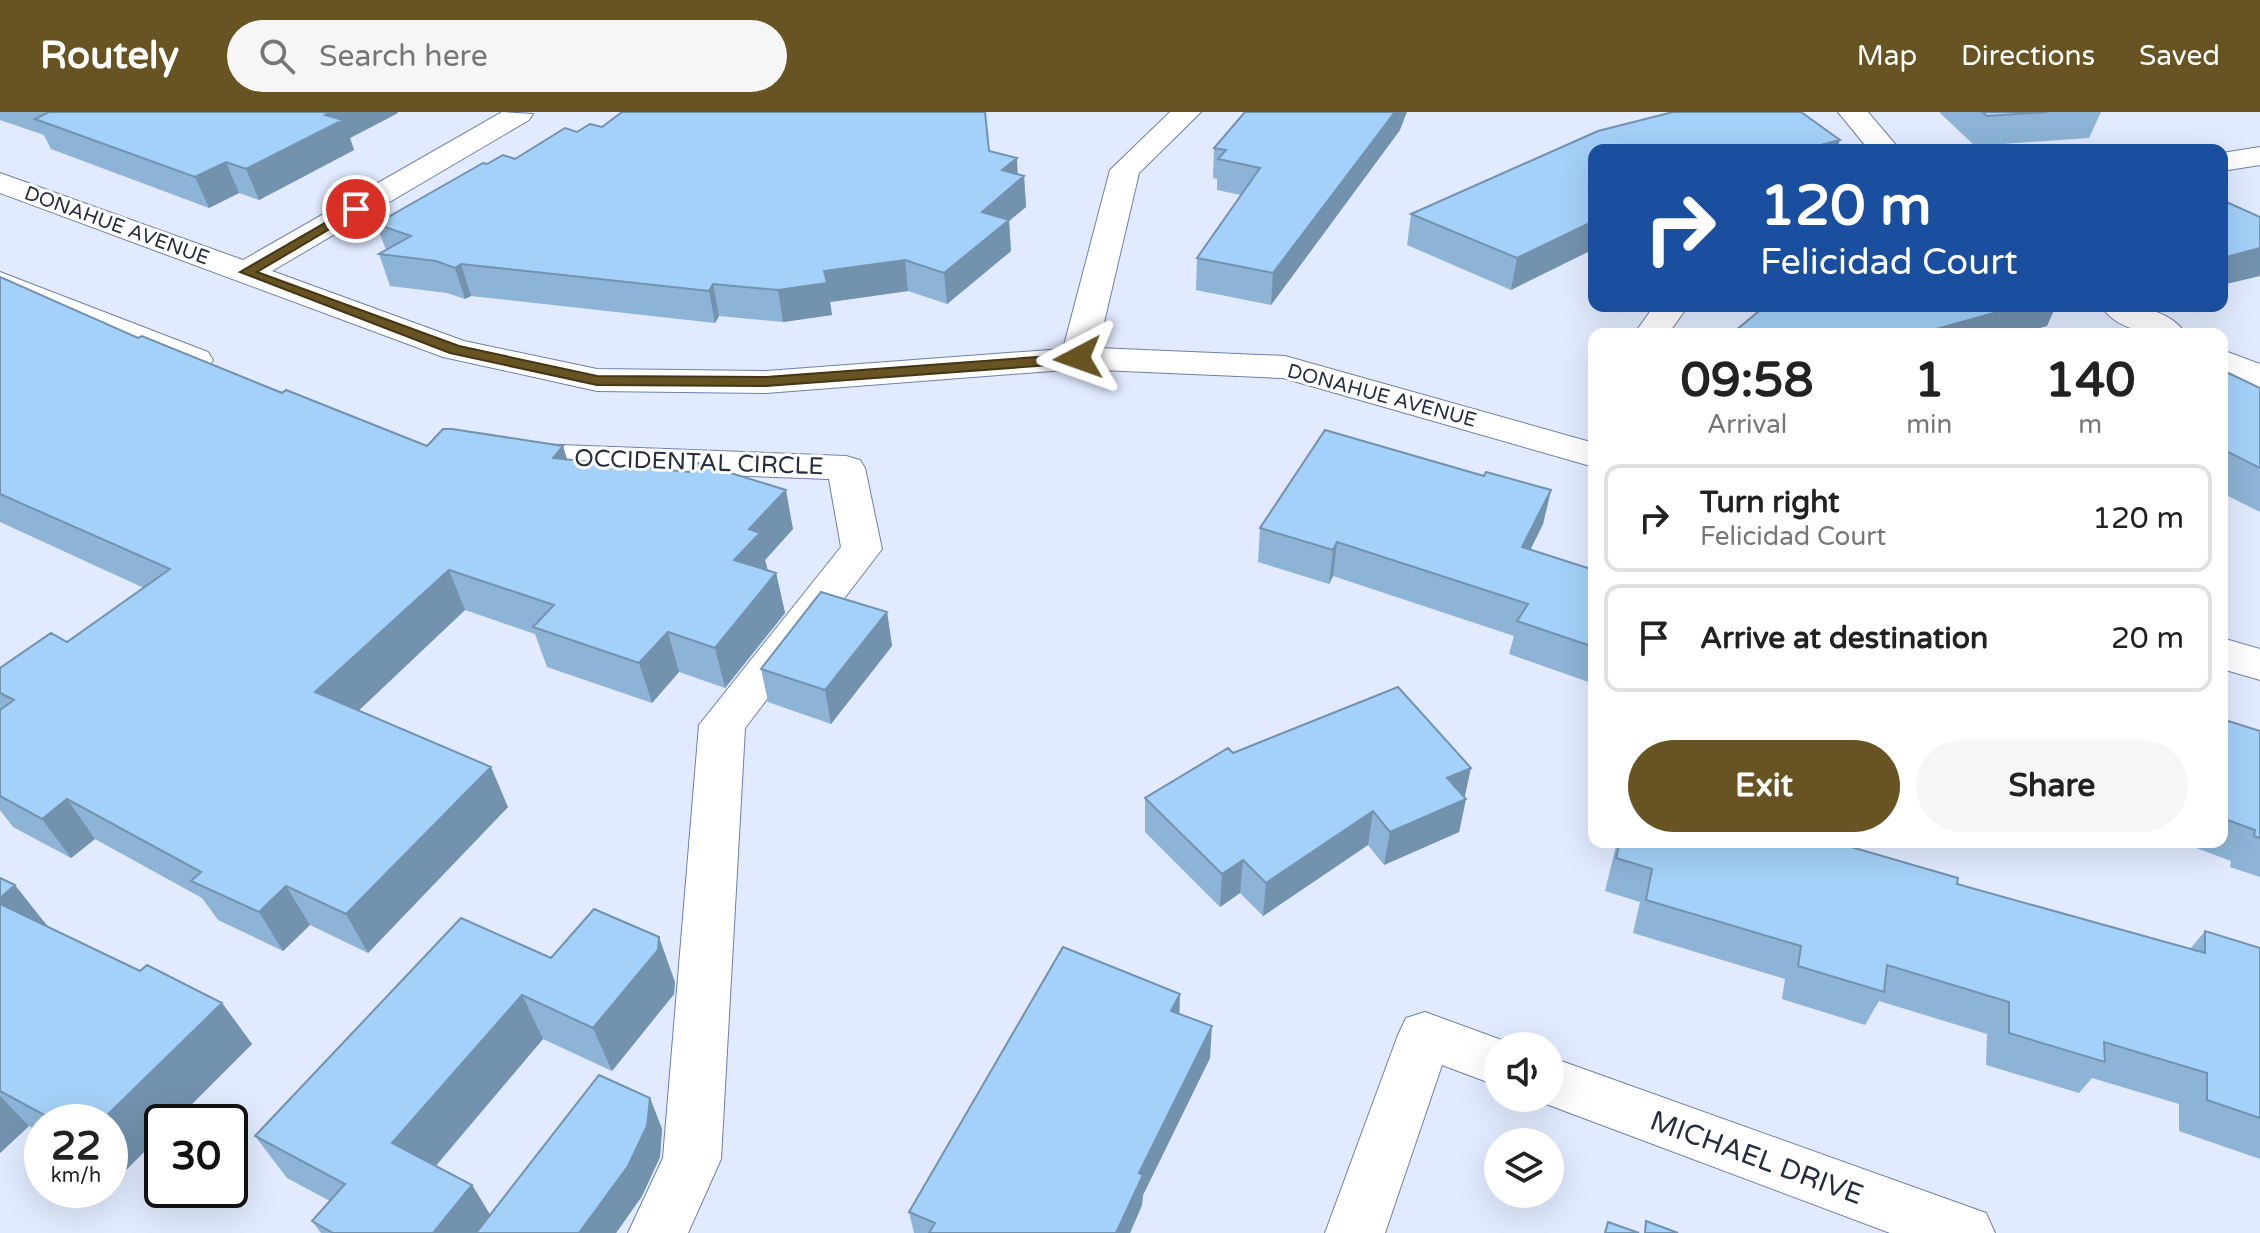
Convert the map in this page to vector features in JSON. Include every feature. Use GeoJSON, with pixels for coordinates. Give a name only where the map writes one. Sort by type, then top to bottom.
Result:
{"type":"FeatureCollection","features":[{"type":"Feature","properties":{"kind":"street"},"geometry":{"type":"LineString","coordinates":[[1078,358],[1125,170],[1187,112]]}},
{"type":"Feature","properties":{"kind":"street"},"geometry":{"type":"LineString","coordinates":[[1852,112],[1880,144]]}},
{"type":"Feature","properties":{"kind":"street"},"geometry":{"type":"LineString","coordinates":[[247,272],[519,114]]}},
{"type":"Feature","properties":{"kind":"street"},"geometry":{"type":"LineString","coordinates":[[2228,161],[2260,156]]}},
{"type":"Feature","properties":{"kind":"street","name":"DONAHUE AVENUE"},"geometry":{"type":"LineString","coordinates":[[0,182],[455,350],[597,380],[766,382],[1078,358],[1285,367],[1583,452]]}},
{"type":"Feature","properties":{"kind":"street"},"geometry":{"type":"LineString","coordinates":[[0,282],[234,376]]}},
{"type":"Feature","properties":{"kind":"street"},"geometry":{"type":"LineString","coordinates":[[2129,312],[2158,328]]}},
{"type":"Feature","properties":{"kind":"street"},"geometry":{"type":"LineString","coordinates":[[2228,364],[2260,377]]}},
{"type":"Feature","properties":{"kind":"street","name":"OCCIDENTAL CIRCLE"},"geometry":{"type":"LineString","coordinates":[[471,454],[846,468],[862,549],[722,725],[692,1159],[658,1233]]}},
{"type":"Feature","properties":{"kind":"street"},"geometry":{"type":"LineString","coordinates":[[2228,655],[2260,665]]}},
{"type":"Feature","properties":{"kind":"street"},"geometry":{"type":"LineString","coordinates":[[1355,1233],[1425,1035],[1484,1057]]}},
{"type":"Feature","properties":{"kind":"street","name":"MICHAEL DRIVE"},"geometry":{"type":"LineString","coordinates":[[1564,1086],[1965,1233]]}},
{"type":"Feature","properties":{"kind":"building"},"geometry":{"type":"Polygon","coordinates":[[[49,112],[331,112],[325,115],[343,120],[246,169],[226,162],[195,177],[35,119],[49,112]]]}},
{"type":"Feature","properties":{"kind":"building"},"geometry":{"type":"Polygon","coordinates":[[[622,112],[985,112],[989,151],[1017,158],[1002,170],[1024,176],[982,212],[1009,220],[944,273],[905,260],[824,271],[827,283],[778,290],[713,284],[709,291],[461,264],[455,268],[436,261],[379,254],[411,236],[376,224],[483,163],[487,164],[503,155],[515,159],[565,128],[577,132],[590,124],[602,127],[622,112]]]}},
{"type":"Feature","properties":{"kind":"building"},"geometry":{"type":"Polygon","coordinates":[[[1245,112],[1395,112],[1273,273],[1197,258],[1260,168],[1218,159],[1226,150],[1214,148],[1245,112]]]}},
{"type":"Feature","properties":{"kind":"building"},"geometry":{"type":"Polygon","coordinates":[[[1673,112],[1801,112],[1840,140],[1824,144],[1588,144],[1588,224],[1517,258],[1411,214],[1598,131],[1673,112]]]}},
{"type":"Feature","properties":{"kind":"building"},"geometry":{"type":"Polygon","coordinates":[[[1982,112],[2047,112],[1987,116],[1982,112]]]}},
{"type":"Feature","properties":{"kind":"building"},"geometry":{"type":"Polygon","coordinates":[[[2228,203],[2260,217],[2260,248],[2228,256],[2228,203]]]}},
{"type":"Feature","properties":{"kind":"building"},"geometry":{"type":"Polygon","coordinates":[[[0,277],[138,338],[142,336],[282,393],[286,390],[427,446],[443,429],[452,429],[563,446],[553,458],[689,472],[698,463],[786,490],[749,529],[760,533],[734,560],[776,573],[715,648],[668,632],[639,663],[533,627],[554,605],[449,570],[315,692],[491,767],[346,914],[286,886],[259,912],[191,881],[201,872],[67,799],[42,819],[0,796],[0,710],[14,700],[0,693],[0,668],[51,633],[67,642],[170,569],[0,494],[0,277]]]}},
{"type":"Feature","properties":{"kind":"building"},"geometry":{"type":"Polygon","coordinates":[[[1758,312],[1998,312],[1940,328],[1739,328],[1758,312]]]}},
{"type":"Feature","properties":{"kind":"building"},"geometry":{"type":"Polygon","coordinates":[[[2228,373],[2260,388],[2260,468],[2228,452],[2228,373]]]}},
{"type":"Feature","properties":{"kind":"building"},"geometry":{"type":"Polygon","coordinates":[[[1325,430],[1484,476],[1486,472],[1551,490],[1522,547],[1588,568],[1588,645],[1517,621],[1528,604],[1337,542],[1333,550],[1260,528],[1325,430]]]}},
{"type":"Feature","properties":{"kind":"building"},"geometry":{"type":"Polygon","coordinates":[[[821,592],[887,612],[825,690],[761,669],[821,592]]]}},
{"type":"Feature","properties":{"kind":"building"},"geometry":{"type":"Polygon","coordinates":[[[1398,687],[1471,768],[1447,778],[1466,799],[1390,832],[1373,811],[1266,883],[1243,860],[1222,874],[1145,798],[1228,748],[1233,753],[1398,687]]]}},
{"type":"Feature","properties":{"kind":"building"},"geometry":{"type":"Polygon","coordinates":[[[2228,721],[2260,731],[2260,838],[2254,836],[2255,830],[2228,820],[2228,721]]]}},
{"type":"Feature","properties":{"kind":"building"},"geometry":{"type":"Polygon","coordinates":[[[1618,848],[1855,848],[1958,878],[1957,884],[2205,953],[2205,931],[2260,948],[2260,1118],[2207,1100],[2207,1073],[2104,1042],[2105,1062],[2009,1033],[2009,1002],[1887,965],[1884,992],[1798,966],[1801,946],[1646,900],[1652,869],[1616,858],[1618,848]]]}},
{"type":"Feature","properties":{"kind":"building"},"geometry":{"type":"Polygon","coordinates":[[[0,878],[15,885],[0,898],[0,878]]]}},
{"type":"Feature","properties":{"kind":"building"},"geometry":{"type":"Polygon","coordinates":[[[0,904],[140,971],[147,965],[222,1003],[118,1104],[24,1104],[0,1091],[0,904]]]}},
{"type":"Feature","properties":{"kind":"building"},"geometry":{"type":"Polygon","coordinates":[[[594,909],[659,937],[658,950],[593,1028],[522,995],[392,1143],[472,1185],[433,1233],[333,1233],[312,1221],[345,1184],[255,1136],[461,918],[551,958],[594,909]]]}},
{"type":"Feature","properties":{"kind":"building"},"geometry":{"type":"Polygon","coordinates":[[[1063,947],[1180,994],[1171,1011],[1212,1026],[1139,1173],[1143,1175],[1116,1233],[929,1233],[935,1223],[909,1212],[1063,947]]]}},
{"type":"Feature","properties":{"kind":"building"},"geometry":{"type":"Polygon","coordinates":[[[599,1075],[650,1098],[647,1126],[628,1166],[579,1233],[476,1233],[599,1075]]]}},
{"type":"Feature","properties":{"kind":"building"},"geometry":{"type":"Polygon","coordinates":[[[1646,1221],[1678,1233],[1645,1233],[1646,1221]]]}},
{"type":"Feature","properties":{"kind":"building"},"geometry":{"type":"Polygon","coordinates":[[[1608,1222],[1639,1233],[1605,1233],[1608,1222]]]}},
{"type":"Feature","properties":{"kind":"route"},"geometry":{"type":"LineString","coordinates":[[356,209],[247,272],[455,350],[597,380],[766,382],[1078,358]]}}]}
